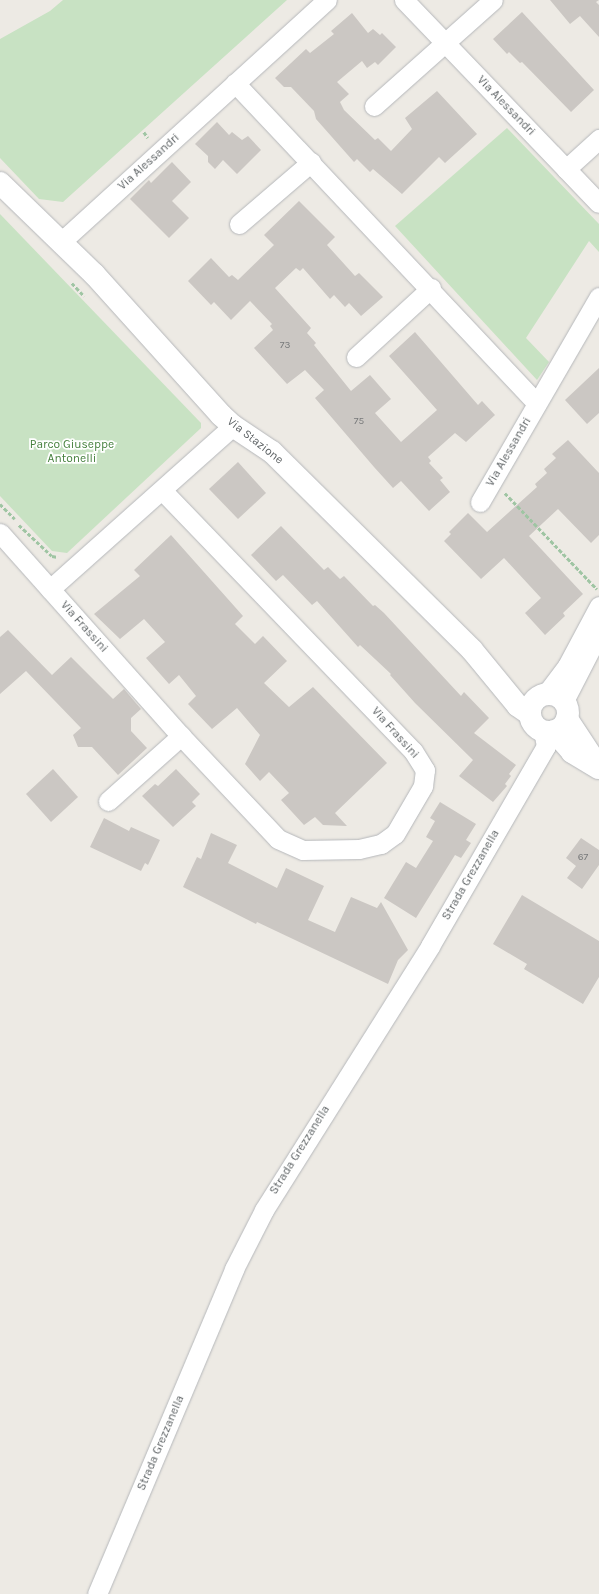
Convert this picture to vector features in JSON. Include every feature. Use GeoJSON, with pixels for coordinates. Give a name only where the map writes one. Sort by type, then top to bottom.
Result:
{"type":"FeatureCollection","features":[{"type":"Feature","properties":{"kind":"street","name":"Via Alessandri"},"geometry":{"type":"LineString","coordinates":[[62,241],[327,0]]}},
{"type":"Feature","properties":{"kind":"street","name":"Via Alessandri"},"geometry":{"type":"LineString","coordinates":[[404,0],[599,203]]}},
{"type":"Feature","properties":{"kind":"street"},"geometry":{"type":"LineString","coordinates":[[374,106],[493,0]]}},
{"type":"Feature","properties":{"kind":"street","name":"Via Alessandri"},"geometry":{"type":"LineString","coordinates":[[235,83],[537,403]]}},
{"type":"Feature","properties":{"kind":"street"},"geometry":{"type":"LineString","coordinates":[[566,169],[599,140]]}},
{"type":"Feature","properties":{"kind":"street"},"geometry":{"type":"LineString","coordinates":[[239,224],[311,162]]}},
{"type":"Feature","properties":{"kind":"street","name":"Via Stazione"},"geometry":{"type":"LineString","coordinates":[[0,183],[62,241],[233,426],[272,452],[497,678],[528,692],[549,713]]}},
{"type":"Feature","properties":{"kind":"street"},"geometry":{"type":"LineString","coordinates":[[356,357],[430,288]]}},
{"type":"Feature","properties":{"kind":"street","name":"Via Alessandri"},"geometry":{"type":"LineString","coordinates":[[480,502],[599,296]]}},
{"type":"Feature","properties":{"kind":"street"},"geometry":{"type":"LineString","coordinates":[[50,589],[163,491],[233,426]]}},
{"type":"Feature","properties":{"kind":"street","name":"Via Frassini"},"geometry":{"type":"LineString","coordinates":[[0,533],[181,736],[278,839],[303,850],[359,849],[381,844],[395,834],[423,786],[425,770],[413,751],[163,491]]}},
{"type":"Feature","properties":{"kind":"street"},"geometry":{"type":"LineString","coordinates":[[549,713],[567,666],[599,606]]}},
{"type":"Feature","properties":{"kind":"street"},"geometry":{"type":"LineString","coordinates":[[549,713],[599,633]]}},
{"type":"Feature","properties":{"kind":"street"},"geometry":{"type":"LineString","coordinates":[[549,713],[599,767]]}},
{"type":"Feature","properties":{"kind":"street","name":"Strada Grezzanella"},"geometry":{"type":"LineString","coordinates":[[98,1594],[234,1269],[264,1210],[430,946],[546,746],[549,713]]}},
{"type":"Feature","properties":{"kind":"street"},"geometry":{"type":"LineString","coordinates":[[108,801],[181,736]]}},
{"type":"Feature","properties":{"kind":"path"},"geometry":{"type":"LineString","coordinates":[[492,480],[599,590]]}},
{"type":"Feature","properties":{"kind":"path"},"geometry":{"type":"LineString","coordinates":[[0,504],[52,556],[64,557]]}},
{"type":"Feature","properties":{"kind":"green space"},"geometry":{"type":"Polygon","coordinates":[[[63,0],[287,0],[63,202],[39,199],[0,158],[0,39],[50,11],[63,0]]]}},
{"type":"Feature","properties":{"kind":"green space"},"geometry":{"type":"Polygon","coordinates":[[[507,128],[599,224],[599,252],[589,241],[526,338],[549,362],[537,380],[395,226],[507,128]]]}},
{"type":"Feature","properties":{"kind":"green space","name":"Parco Giuseppe Antonelli"},"geometry":{"type":"Polygon","coordinates":[[[0,214],[201,423],[201,428],[67,553],[52,551],[0,496],[0,214]]]}},
{"type":"Feature","properties":{"kind":"building"},"geometry":{"type":"Polygon","coordinates":[[[550,0],[599,0],[596,2],[599,5],[599,37],[580,16],[570,24],[550,0]]]}},
{"type":"Feature","properties":{"kind":"building"},"geometry":{"type":"Polygon","coordinates":[[[522,12],[594,90],[571,112],[522,62],[520,63],[509,52],[507,54],[493,39],[522,12]]]}},
{"type":"Feature","properties":{"kind":"building"},"geometry":{"type":"Polygon","coordinates":[[[352,13],[368,33],[373,29],[380,35],[382,33],[396,47],[378,65],[375,62],[367,68],[362,61],[337,82],[349,94],[340,102],[344,110],[375,140],[378,138],[391,151],[412,129],[405,118],[437,91],[477,134],[445,163],[439,157],[402,194],[373,169],[370,172],[357,159],[354,162],[316,119],[314,111],[291,87],[284,87],[275,78],[306,49],[310,53],[334,34],[331,31],[352,13]]]}},
{"type":"Feature","properties":{"kind":"building"},"geometry":{"type":"Polygon","coordinates":[[[217,122],[229,135],[232,132],[242,140],[248,136],[261,150],[237,174],[223,160],[215,169],[208,162],[208,156],[195,144],[217,122]]]}},
{"type":"Feature","properties":{"kind":"building"},"geometry":{"type":"Polygon","coordinates":[[[172,162],[191,182],[172,201],[189,218],[169,238],[130,199],[149,180],[151,183],[172,162]]]}},
{"type":"Feature","properties":{"kind":"building"},"geometry":{"type":"Polygon","coordinates":[[[299,201],[335,237],[327,245],[355,276],[359,273],[383,297],[361,316],[349,303],[345,307],[334,295],[330,299],[303,268],[300,271],[296,268],[275,288],[311,328],[307,333],[316,343],[314,345],[351,391],[370,375],[391,399],[375,413],[401,442],[437,410],[389,356],[415,332],[478,405],[482,401],[495,415],[466,442],[455,433],[428,457],[431,461],[429,463],[443,478],[440,480],[450,492],[429,511],[401,481],[393,488],[374,467],[315,398],[324,390],[305,370],[287,384],[254,348],[273,330],[270,326],[272,324],[250,301],[231,320],[214,302],[211,305],[188,281],[211,258],[229,277],[232,275],[238,280],[274,245],[264,235],[299,201]]]}},
{"type":"Feature","properties":{"kind":"building"},"geometry":{"type":"Polygon","coordinates":[[[599,368],[599,413],[587,424],[565,400],[599,368]]]}},
{"type":"Feature","properties":{"kind":"building"},"geometry":{"type":"Polygon","coordinates":[[[568,440],[599,473],[599,535],[591,543],[558,509],[529,536],[583,594],[563,613],[565,616],[545,635],[525,613],[541,598],[504,558],[481,579],[444,541],[451,534],[449,532],[468,513],[487,532],[537,487],[535,484],[547,473],[544,469],[556,458],[552,454],[568,440]]]}},
{"type":"Feature","properties":{"kind":"building"},"geometry":{"type":"Polygon","coordinates":[[[238,462],[266,493],[238,519],[209,489],[238,462]]]}},
{"type":"Feature","properties":{"kind":"building"},"geometry":{"type":"Polygon","coordinates":[[[281,526],[324,570],[328,567],[340,579],[344,576],[373,606],[375,605],[384,613],[461,696],[464,692],[489,718],[474,733],[516,765],[509,774],[511,776],[505,784],[507,786],[493,802],[459,776],[473,760],[415,703],[390,675],[391,674],[360,645],[358,647],[317,601],[312,605],[283,575],[276,581],[251,555],[281,526]]]}},
{"type":"Feature","properties":{"kind":"building"},"geometry":{"type":"Polygon","coordinates":[[[171,535],[243,616],[235,624],[255,644],[263,636],[287,661],[264,683],[289,707],[313,687],[387,763],[335,813],[347,826],[323,825],[315,817],[304,825],[281,800],[289,793],[269,772],[260,781],[245,764],[260,735],[237,708],[212,729],[188,704],[196,696],[179,675],[169,684],[146,658],[165,642],[144,619],[120,639],[94,614],[140,576],[134,570],[171,535]]]}},
{"type":"Feature","properties":{"kind":"building"},"geometry":{"type":"Polygon","coordinates":[[[8,630],[52,675],[71,657],[113,699],[124,689],[141,709],[131,718],[131,731],[147,748],[118,775],[92,747],[78,747],[73,735],[81,728],[26,671],[0,694],[0,637],[8,630]]]}},
{"type":"Feature","properties":{"kind":"building"},"geometry":{"type":"Polygon","coordinates":[[[53,769],[78,797],[51,822],[26,794],[53,769]]]}},
{"type":"Feature","properties":{"kind":"building"},"geometry":{"type":"Polygon","coordinates":[[[176,769],[200,794],[192,802],[196,806],[173,827],[142,796],[155,784],[158,786],[176,769]]]}},
{"type":"Feature","properties":{"kind":"building"},"geometry":{"type":"Polygon","coordinates":[[[440,802],[476,824],[466,840],[471,843],[461,858],[455,855],[416,918],[384,898],[406,862],[416,868],[433,841],[426,837],[435,821],[430,818],[440,802]]]}},
{"type":"Feature","properties":{"kind":"building"},"geometry":{"type":"Polygon","coordinates":[[[104,818],[129,831],[131,827],[160,840],[148,865],[145,863],[141,871],[90,847],[104,818]]]}},
{"type":"Feature","properties":{"kind":"building"},"geometry":{"type":"Polygon","coordinates":[[[211,833],[237,845],[228,863],[277,888],[286,868],[324,886],[308,920],[335,932],[351,897],[377,908],[381,902],[408,950],[398,960],[388,984],[257,922],[256,924],[183,887],[197,857],[201,859],[211,833]]]}},
{"type":"Feature","properties":{"kind":"building"},"geometry":{"type":"Polygon","coordinates":[[[581,838],[599,850],[599,865],[582,889],[567,878],[576,866],[566,858],[581,838]]]}},
{"type":"Feature","properties":{"kind":"building"},"geometry":{"type":"Polygon","coordinates":[[[522,895],[599,941],[599,977],[583,1004],[524,969],[527,964],[493,944],[522,895]]]}}]}
